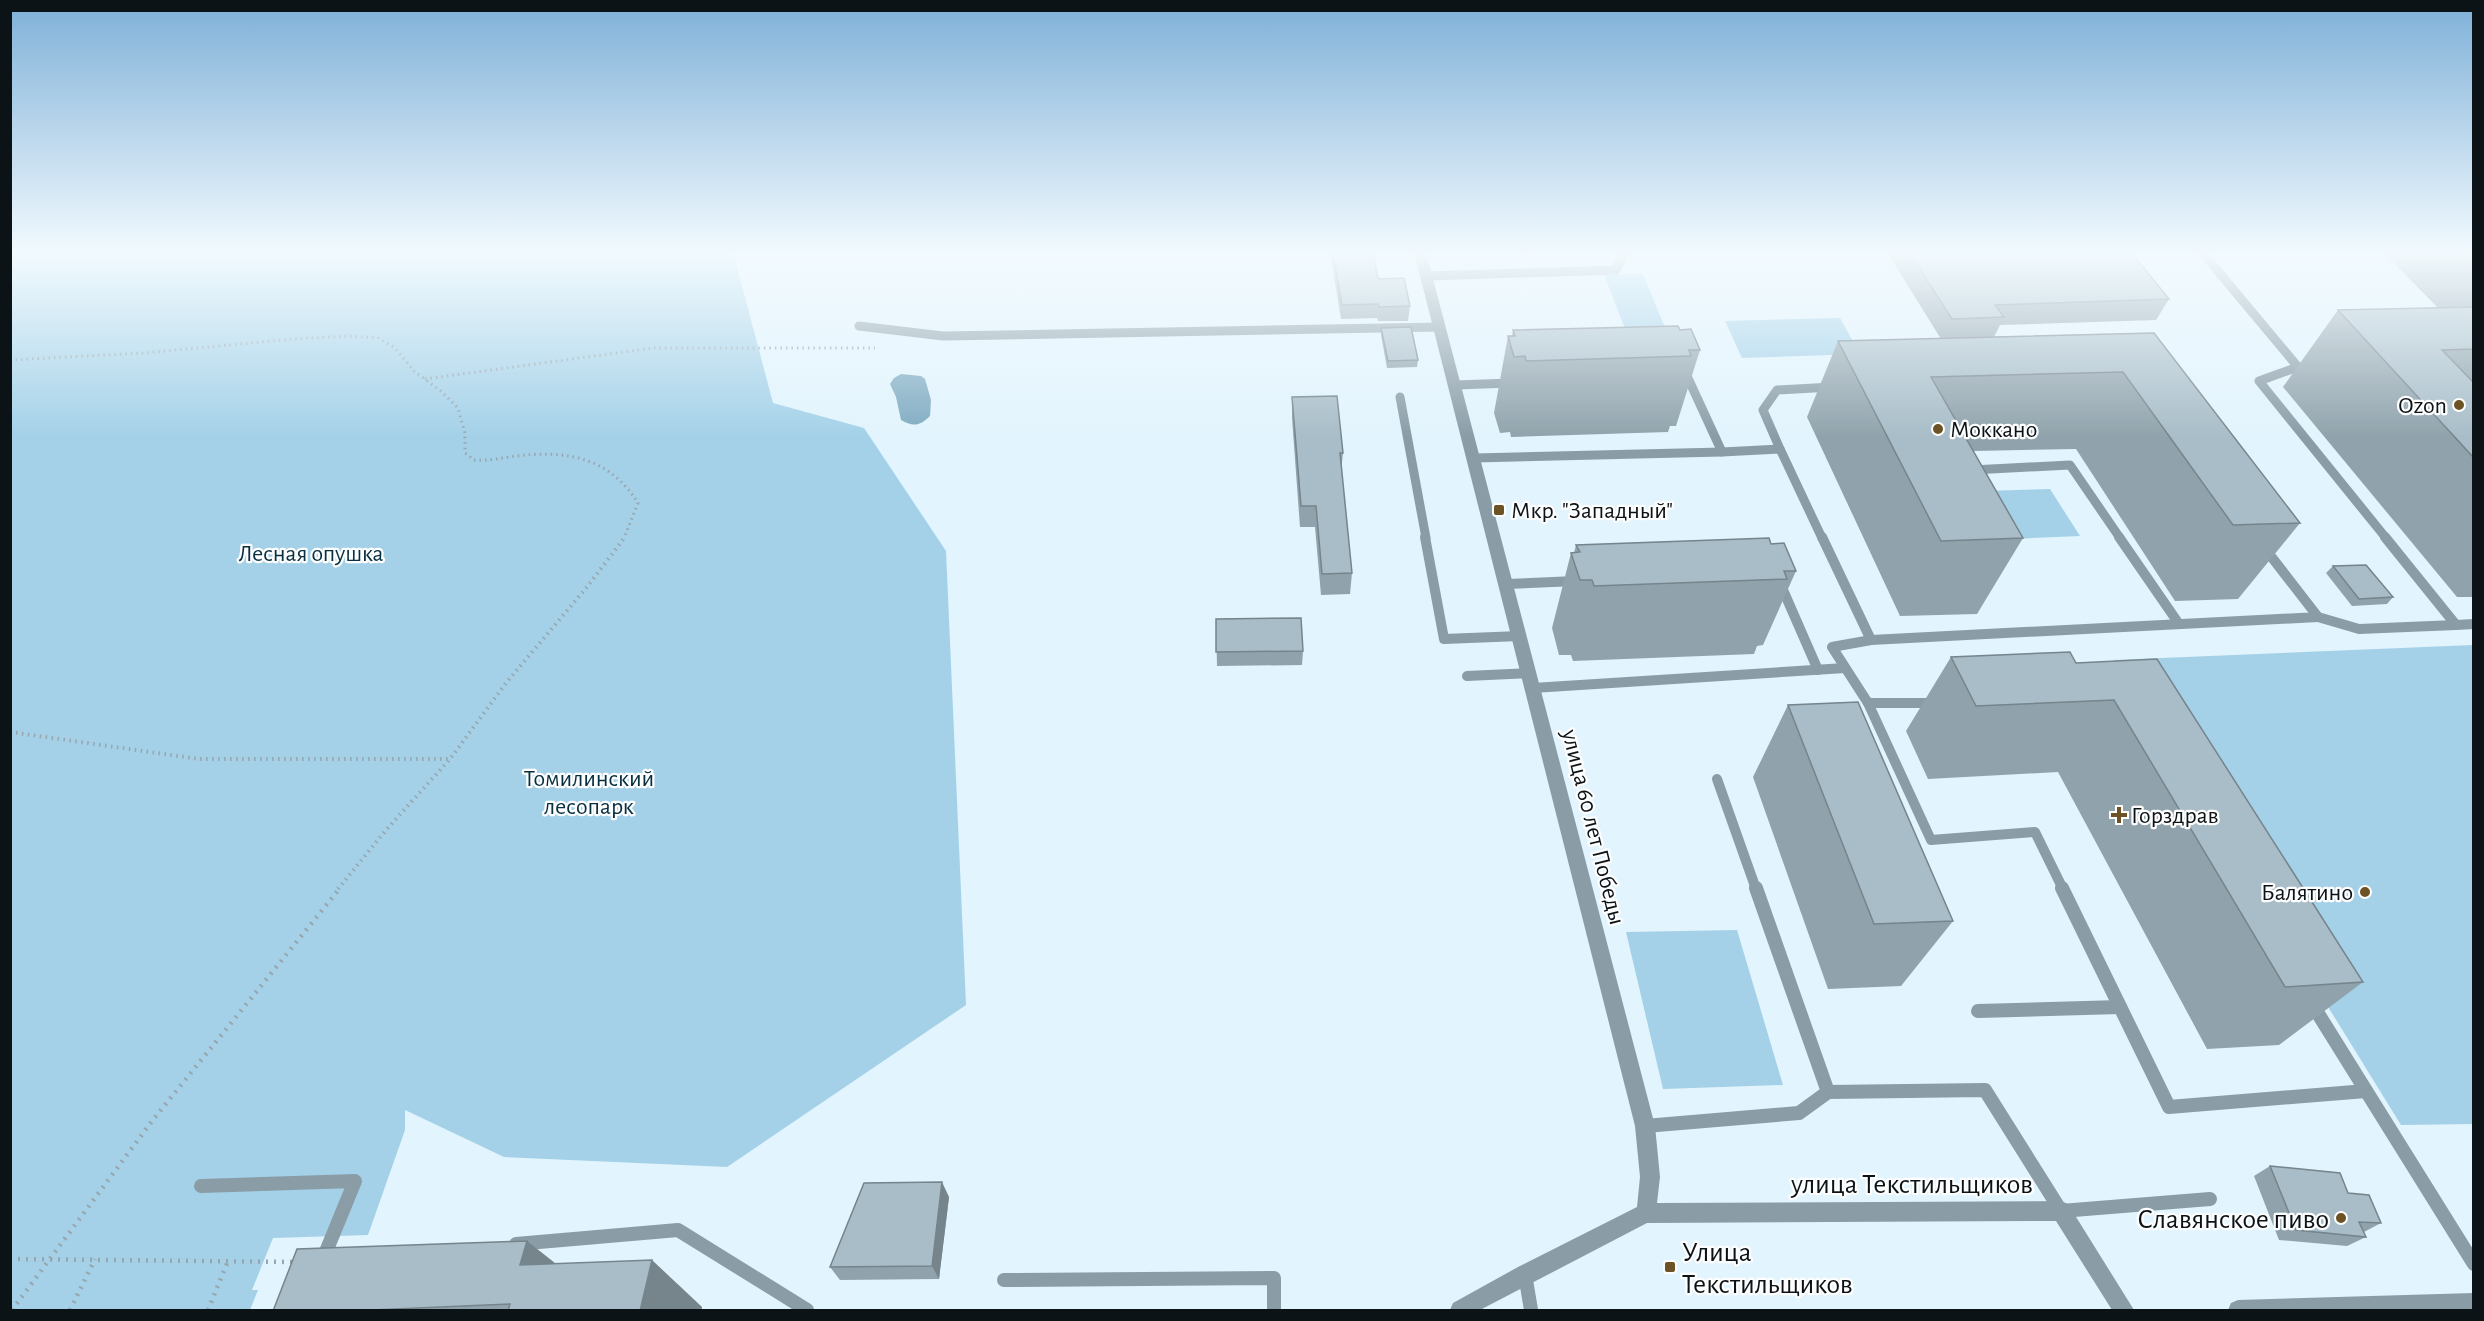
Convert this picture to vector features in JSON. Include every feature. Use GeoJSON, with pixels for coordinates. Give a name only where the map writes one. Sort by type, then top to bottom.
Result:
{"type":"FeatureCollection","features":[{"type":"Feature","properties":{"kind":"street","name":"улица 60 лет Победы"},"geometry":{"type":"LineString","coordinates":[[1437,314],[1645,1126],[1650,1177],[1646,1214]]}},
{"type":"Feature","properties":{"kind":"street","name":"улица Текстильщиков"},"geometry":{"type":"LineString","coordinates":[[1646,1214],[2061,1211],[2124,1311]]}},
{"type":"Feature","properties":{"kind":"street"},"geometry":{"type":"LineString","coordinates":[[1460,1311],[1525,1274],[1646,1214]]}},
{"type":"Feature","properties":{"kind":"street"},"geometry":{"type":"LineString","coordinates":[[2238,1311],[2474,1303]]}},
{"type":"Feature","properties":{"kind":"lane"},"geometry":{"type":"LineString","coordinates":[[2253,314],[2298,367]]}},
{"type":"Feature","properties":{"kind":"lane"},"geometry":{"type":"LineString","coordinates":[[859,326],[943,336],[1440,327]]}},
{"type":"Feature","properties":{"kind":"lane"},"geometry":{"type":"LineString","coordinates":[[2309,367],[2298,367],[2259,381],[2456,625]]}},
{"type":"Feature","properties":{"kind":"lane"},"geometry":{"type":"LineString","coordinates":[[1675,376],[1687,376],[1722,452]]}},
{"type":"Feature","properties":{"kind":"lane"},"geometry":{"type":"LineString","coordinates":[[1456,385],[1521,382]]}},
{"type":"Feature","properties":{"kind":"lane"},"geometry":{"type":"LineString","coordinates":[[1845,386],[1777,390],[1763,410],[1871,640]]}},
{"type":"Feature","properties":{"kind":"lane"},"geometry":{"type":"LineString","coordinates":[[1400,397],[1444,639],[1520,636]]}},
{"type":"Feature","properties":{"kind":"lane"},"geometry":{"type":"LineString","coordinates":[[1475,458],[1780,449]]}},
{"type":"Feature","properties":{"kind":"lane"},"geometry":{"type":"LineString","coordinates":[[1959,471],[2070,465],[2179,624]]}},
{"type":"Feature","properties":{"kind":"lane"},"geometry":{"type":"LineString","coordinates":[[2253,533],[2318,617]]}},
{"type":"Feature","properties":{"kind":"lane"},"geometry":{"type":"LineString","coordinates":[[1775,569],[1818,670]]}},
{"type":"Feature","properties":{"kind":"lane"},"geometry":{"type":"LineString","coordinates":[[1507,584],[1588,580]]}},
{"type":"Feature","properties":{"kind":"lane"},"geometry":{"type":"LineString","coordinates":[[2366,1091],[2169,1107],[2035,832],[1931,840],[1868,703],[1832,646],[1871,640],[2318,617],[2359,629],[2474,624]]}},
{"type":"Feature","properties":{"kind":"lane"},"geometry":{"type":"LineString","coordinates":[[1467,676],[1532,680],[1845,668]]}},
{"type":"Feature","properties":{"kind":"lane"},"geometry":{"type":"LineString","coordinates":[[1868,703],[1949,702]]}},
{"type":"Feature","properties":{"kind":"lane"},"geometry":{"type":"LineString","coordinates":[[1717,779],[1827,1092]]}},
{"type":"Feature","properties":{"kind":"lane"},"geometry":{"type":"LineString","coordinates":[[2304,991],[2474,1264]]}},
{"type":"Feature","properties":{"kind":"lane"},"geometry":{"type":"LineString","coordinates":[[1978,1011],[2120,1007]]}},
{"type":"Feature","properties":{"kind":"lane"},"geometry":{"type":"LineString","coordinates":[[1645,1126],[1799,1113],[1827,1092],[1985,1090],[2061,1211],[2210,1198]]}},
{"type":"Feature","properties":{"kind":"lane"},"geometry":{"type":"LineString","coordinates":[[201,1186],[355,1181],[324,1265]]}},
{"type":"Feature","properties":{"kind":"lane"},"geometry":{"type":"LineString","coordinates":[[500,1246],[678,1230],[807,1311]]}},
{"type":"Feature","properties":{"kind":"lane"},"geometry":{"type":"LineString","coordinates":[[1525,1274],[1531,1311]]}},
{"type":"Feature","properties":{"kind":"lane"},"geometry":{"type":"LineString","coordinates":[[1004,1280],[1274,1278],[1274,1311]]}},
{"type":"Feature","properties":{"kind":"path"},"geometry":{"type":"LineString","coordinates":[[10,360],[144,354],[293,339],[349,336],[378,338],[395,348],[414,371],[458,408],[465,433],[465,453],[474,460],[556,455],[594,461],[621,477],[631,488],[638,502],[624,538],[587,587],[506,683],[450,759],[386,830],[152,1121],[12,1311]]}},
{"type":"Feature","properties":{"kind":"path"},"geometry":{"type":"LineString","coordinates":[[425,379],[653,348],[880,348]]}},
{"type":"Feature","properties":{"kind":"path"},"geometry":{"type":"LineString","coordinates":[[10,732],[199,759],[450,759]]}},
{"type":"Feature","properties":{"kind":"path"},"geometry":{"type":"LineString","coordinates":[[10,1259],[228,1261],[324,1265]]}},
{"type":"Feature","properties":{"kind":"path"},"geometry":{"type":"LineString","coordinates":[[70,1311],[95,1259]]}},
{"type":"Feature","properties":{"kind":"path"},"geometry":{"type":"LineString","coordinates":[[208,1311],[228,1261]]}},
{"type":"Feature","properties":{"kind":"green space","name":"Томилинский лесопарк"},"geometry":{"type":"Polygon","coordinates":[[[10,314],[749,314],[773,403],[864,428],[946,551],[966,1005],[727,1167],[504,1157],[405,1110],[405,1130],[368,1235],[273,1238],[252,1290],[258,1290],[250,1310],[11,1310],[10,314]]]}},
{"type":"Feature","properties":{"kind":"green space"},"geometry":{"type":"Polygon","coordinates":[[[1619,314],[1659,314],[1668,335],[1628,336],[1619,314]]]}},
{"type":"Feature","properties":{"kind":"green space"},"geometry":{"type":"Polygon","coordinates":[[[1840,318],[1860,354],[1742,358],[1725,321],[1840,318]]]}},
{"type":"Feature","properties":{"kind":"green space"},"geometry":{"type":"Polygon","coordinates":[[[2050,489],[2080,536],[2012,539],[1983,491],[2050,489]]]}},
{"type":"Feature","properties":{"kind":"green space","name":"Балятино"},"geometry":{"type":"Polygon","coordinates":[[[2473,645],[2473,1124],[2401,1125],[2114,660],[2473,645]]]}},
{"type":"Feature","properties":{"kind":"green space"},"geometry":{"type":"Polygon","coordinates":[[[1737,930],[1783,1085],[1663,1089],[1626,932],[1737,930]]]}},
{"type":"Feature","properties":{"kind":"shaded area"},"geometry":{"type":"Polygon","coordinates":[[[901,374],[921,376],[925,379],[931,400],[930,416],[920,424],[909,424],[901,420],[896,397],[890,384],[901,374]]]}},
{"type":"Feature","properties":{"kind":"building"},"geometry":{"type":"Polygon","coordinates":[[[1949,314],[2001,314],[2004,317],[1952,319],[1949,314]]]}},
{"type":"Feature","properties":{"kind":"building"},"geometry":{"type":"Polygon","coordinates":[[[2341,314],[2474,314],[2474,349],[2442,350],[2474,383],[2474,458],[2341,314]]]}},
{"type":"Feature","properties":{"kind":"building"},"geometry":{"type":"Polygon","coordinates":[[[1678,326],[1680,330],[1691,329],[1700,350],[1689,350],[1691,356],[1526,361],[1525,356],[1514,357],[1508,336],[1515,336],[1513,330],[1678,326]]]}},
{"type":"Feature","properties":{"kind":"building"},"geometry":{"type":"Polygon","coordinates":[[[1411,327],[1418,360],[1388,361],[1381,328],[1411,327]]]}},
{"type":"Feature","properties":{"kind":"building"},"geometry":{"type":"Polygon","coordinates":[[[2154,333],[2300,523],[2233,525],[2123,372],[1931,377],[2023,538],[1941,541],[1838,341],[2154,333]]]}},
{"type":"Feature","properties":{"kind":"building"},"geometry":{"type":"Polygon","coordinates":[[[1337,396],[1343,453],[1340,453],[1352,573],[1322,574],[1316,506],[1301,506],[1292,397],[1337,396]]]}},
{"type":"Feature","properties":{"kind":"building"},"geometry":{"type":"Polygon","coordinates":[[[1769,538],[1771,544],[1784,543],[1796,571],[1784,571],[1787,579],[1594,586],[1592,580],[1580,580],[1571,553],[1580,552],[1576,545],[1769,538]]]}},
{"type":"Feature","properties":{"kind":"building"},"geometry":{"type":"Polygon","coordinates":[[[2366,565],[2393,597],[2359,599],[2333,566],[2366,565]]]}},
{"type":"Feature","properties":{"kind":"building"},"geometry":{"type":"Polygon","coordinates":[[[1301,618],[1303,651],[1216,652],[1216,619],[1301,618]]]}},
{"type":"Feature","properties":{"kind":"building"},"geometry":{"type":"Polygon","coordinates":[[[2070,652],[2076,663],[2157,659],[2363,982],[2285,987],[2114,700],[1976,706],[1951,657],[2070,652]]]}},
{"type":"Feature","properties":{"kind":"building"},"geometry":{"type":"Polygon","coordinates":[[[1858,702],[1953,921],[1874,924],[1788,705],[1858,702]]]}},
{"type":"Feature","properties":{"kind":"building"},"geometry":{"type":"Polygon","coordinates":[[[2270,1166],[2340,1173],[2348,1193],[2369,1195],[2381,1223],[2359,1222],[2366,1237],[2296,1230],[2270,1166]]]}},
{"type":"Feature","properties":{"kind":"building"},"geometry":{"type":"Polygon","coordinates":[[[942,1182],[932,1266],[830,1267],[864,1183],[942,1182]]]}},
{"type":"Feature","properties":{"kind":"building"},"geometry":{"type":"Polygon","coordinates":[[[527,1241],[520,1265],[652,1260],[640,1311],[508,1311],[510,1304],[348,1311],[273,1311],[297,1249],[527,1241]]]}},
{"type":"Feature","properties":{"kind":"place","name":"Ozon"},"geometry":{"type":"Point","coordinates":[2459,405]}},
{"type":"Feature","properties":{"kind":"place","name":"Моккано"},"geometry":{"type":"Point","coordinates":[1938,429]}},
{"type":"Feature","properties":{"kind":"place","name":"Мкр. \"Западный\""},"geometry":{"type":"Point","coordinates":[1499,510]}},
{"type":"Feature","properties":{"kind":"place","name":"Горздрав"},"geometry":{"type":"Point","coordinates":[2119,815]}},
{"type":"Feature","properties":{"kind":"place","name":"Балятино"},"geometry":{"type":"Point","coordinates":[2365,892]}},
{"type":"Feature","properties":{"kind":"place","name":"Славянское пиво"},"geometry":{"type":"Point","coordinates":[2341,1218]}},
{"type":"Feature","properties":{"kind":"place","name":"Улица Текстильщиков"},"geometry":{"type":"Point","coordinates":[1670,1267]}},
{"type":"Feature","properties":{"kind":"park label","name":"Лесная опушка"},"geometry":{"type":"Point","coordinates":[311,553]}}]}
